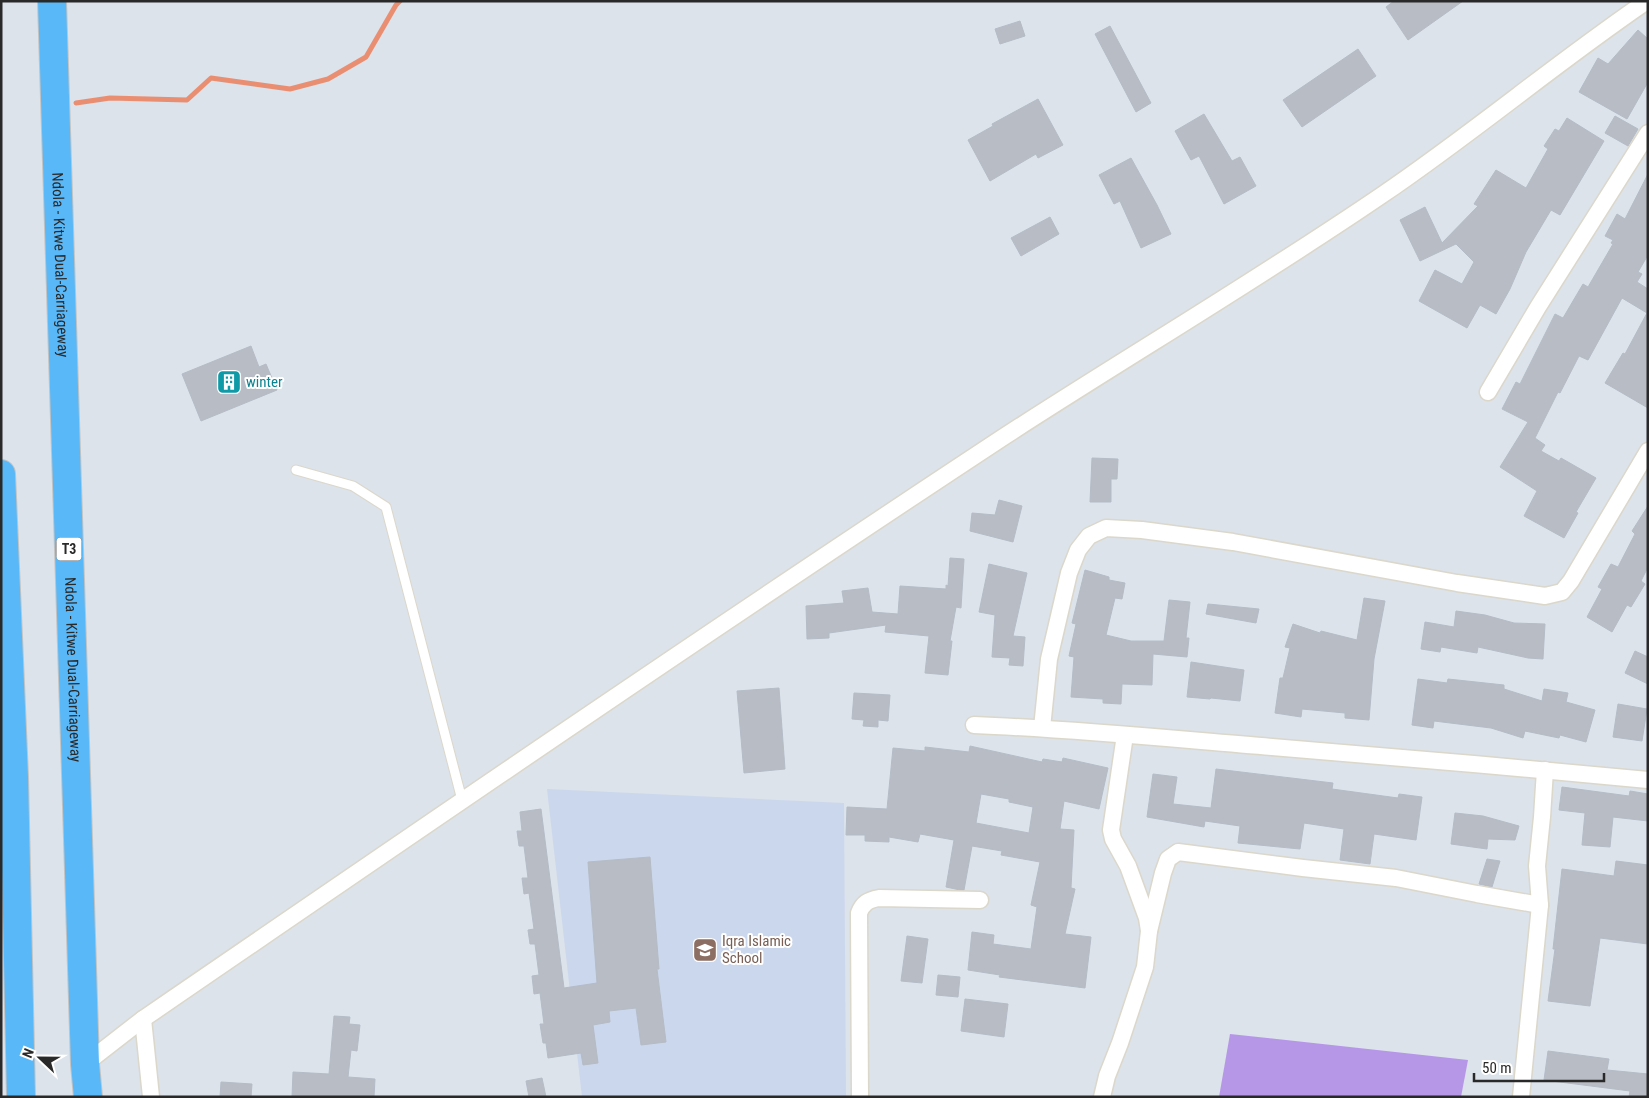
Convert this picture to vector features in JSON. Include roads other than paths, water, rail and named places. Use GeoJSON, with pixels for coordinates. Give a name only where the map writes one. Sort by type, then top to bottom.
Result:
{"type":"FeatureCollection","features":[{"type":"Feature","properties":{"kind":"highway","name":"Ndola - Kitwe Dual-Carriageway"},"geometry":{"type":"LineString","coordinates":[[52,1],[85,1064],[88,1097]]}},
{"type":"Feature","properties":{"kind":"highway"},"geometry":{"type":"LineString","coordinates":[[1,474],[14,778],[21,1097]]}},
{"type":"Feature","properties":{"kind":"street"},"geometry":{"type":"LineString","coordinates":[[85,1064],[143,1019],[683,650],[1119,362],[1233,293],[1385,194],[1647,1]]}},
{"type":"Feature","properties":{"kind":"street"},"geometry":{"type":"LineString","coordinates":[[1488,392],[1538,306],[1648,133]]}},
{"type":"Feature","properties":{"kind":"street"},"geometry":{"type":"LineString","coordinates":[[1042,728],[1049,659],[1069,573],[1078,550],[1089,536],[1106,528],[1142,530],[1233,542],[1457,583],[1545,596],[1562,592],[1571,581],[1648,451]]}},
{"type":"Feature","properties":{"kind":"street"},"geometry":{"type":"LineString","coordinates":[[974,725],[1042,728],[1648,780]]}},
{"type":"Feature","properties":{"kind":"street"},"geometry":{"type":"LineString","coordinates":[[1125,735],[1111,830],[1113,839],[1128,866],[1147,918],[1149,931]]}},
{"type":"Feature","properties":{"kind":"street"},"geometry":{"type":"LineString","coordinates":[[1521,1097],[1540,905],[1537,866],[1545,770]]}},
{"type":"Feature","properties":{"kind":"street"},"geometry":{"type":"LineString","coordinates":[[1102,1097],[1107,1076],[1145,967],[1149,931],[1163,873],[1168,859],[1178,852],[1396,878],[1540,905]]}},
{"type":"Feature","properties":{"kind":"street"},"geometry":{"type":"LineString","coordinates":[[860,1097],[859,913],[861,907],[865,902],[879,898],[980,900]]}},
{"type":"Feature","properties":{"kind":"street"},"geometry":{"type":"LineString","coordinates":[[143,1019],[151,1097]]}},
{"type":"Feature","properties":{"kind":"lane"},"geometry":{"type":"LineString","coordinates":[[296,470],[353,486],[386,507],[462,800]]}},
{"type":"Feature","properties":{"kind":"waterway"},"geometry":{"type":"LineString","coordinates":[[76,103],[110,98],[187,100],[211,78],[290,89],[328,79],[366,57],[400,1]]}},
{"type":"Feature","properties":{"kind":"place","name":"winter"},"geometry":{"type":"Point","coordinates":[229,382]}},
{"type":"Feature","properties":{"kind":"place","name":"Iqra Islamic School"},"geometry":{"type":"Point","coordinates":[705,950]}}]}
